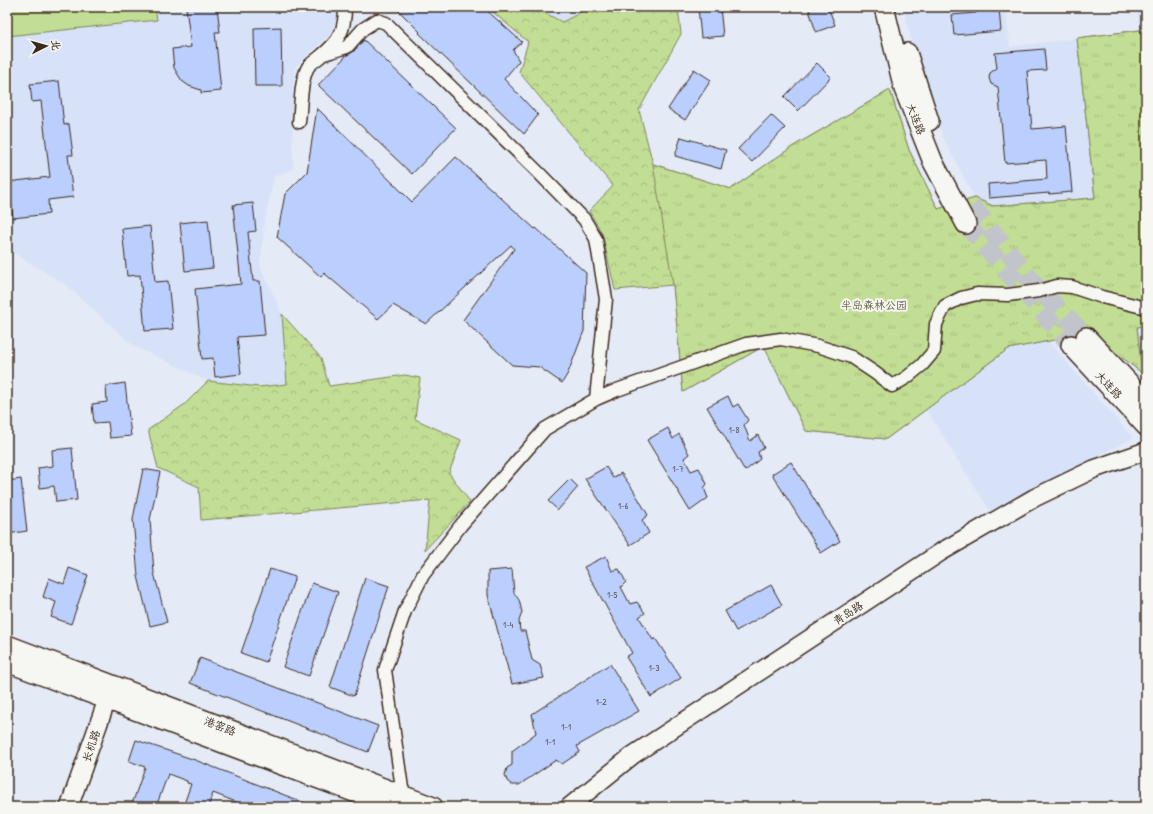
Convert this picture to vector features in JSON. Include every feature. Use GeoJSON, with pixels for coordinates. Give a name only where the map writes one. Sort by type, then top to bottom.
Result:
{"type":"FeatureCollection","features":[{"type":"Feature","properties":{"kind":"main road","name":"大连路"},"geometry":{"type":"LineString","coordinates":[[884,7],[904,89],[933,162],[966,224]]}},
{"type":"Feature","properties":{"kind":"main road","name":"大连路"},"geometry":{"type":"LineString","coordinates":[[897,7],[909,62],[933,133],[952,172],[972,206]]}},
{"type":"Feature","properties":{"kind":"main road","name":"大连路"},"geometry":{"type":"LineString","coordinates":[[1146,401],[1078,341],[1146,426]]}},
{"type":"Feature","properties":{"kind":"main road","name":"港窑路"},"geometry":{"type":"LineString","coordinates":[[7,645],[110,692],[398,801],[433,807]]}},
{"type":"Feature","properties":{"kind":"main road","name":"港窑路"},"geometry":{"type":"LineString","coordinates":[[7,662],[110,692]]}},
{"type":"Feature","properties":{"kind":"street"},"geometry":{"type":"LineString","coordinates":[[299,122],[302,87],[309,67],[331,48],[341,34],[345,17],[345,7]]}},
{"type":"Feature","properties":{"kind":"street"},"geometry":{"type":"LineString","coordinates":[[324,54],[347,48],[363,29],[377,20],[386,23],[584,219],[596,239],[606,299],[596,399]]}},
{"type":"Feature","properties":{"kind":"street"},"geometry":{"type":"LineString","coordinates":[[398,801],[385,670],[405,611],[423,575],[461,525],[544,429],[596,399],[617,390],[746,344],[781,339],[818,346],[851,357],[892,386],[906,378],[922,365],[934,351],[936,324],[946,306],[961,298],[977,294],[1008,295],[1039,291],[1057,286],[1072,287],[1102,297],[1146,308]]}},
{"type":"Feature","properties":{"kind":"street","name":"青岛路"},"geometry":{"type":"LineString","coordinates":[[569,807],[633,755],[941,552],[1034,498],[1094,468],[1146,452]]}},
{"type":"Feature","properties":{"kind":"street","name":"长机路"},"geometry":{"type":"LineString","coordinates":[[69,807],[110,692]]}},
{"type":"Feature","properties":{"kind":"shaded area"},"geometry":{"type":"Polygon","coordinates":[[[7,7],[337,7],[338,27],[295,67],[292,104],[293,169],[274,176],[264,224],[260,266],[282,314],[287,384],[259,387],[208,381],[134,346],[66,285],[7,249],[7,7]]]}},
{"type":"Feature","properties":{"kind":"shaded area"},"geometry":{"type":"Polygon","coordinates":[[[534,7],[587,7],[576,15],[562,22],[534,7]]]}},
{"type":"Feature","properties":{"kind":"shaded area"},"geometry":{"type":"Polygon","coordinates":[[[903,7],[1005,7],[1010,47],[1077,38],[1095,198],[993,206],[975,198],[945,141],[922,84],[903,7]]]}},
{"type":"Feature","properties":{"kind":"shaded area"},"geometry":{"type":"Polygon","coordinates":[[[1137,7],[1146,7],[1146,44],[1140,30],[1137,7]]]}},
{"type":"Feature","properties":{"kind":"shaded area"},"geometry":{"type":"Polygon","coordinates":[[[1146,325],[1146,390],[1144,389],[1137,327],[1146,325]]]}},
{"type":"Feature","properties":{"kind":"shaded area"},"geometry":{"type":"Polygon","coordinates":[[[1048,341],[1133,438],[990,511],[926,409],[1008,349],[1048,341]]]}},
{"type":"Feature","properties":{"kind":"green space"},"geometry":{"type":"Polygon","coordinates":[[[7,7],[155,7],[157,20],[7,36],[7,7]]]}},
{"type":"Feature","properties":{"kind":"green space","name":"半岛森林公园"},"geometry":{"type":"Polygon","coordinates":[[[487,7],[534,7],[562,22],[576,15],[587,7],[678,7],[681,34],[639,110],[653,164],[731,189],[792,147],[890,90],[909,150],[938,209],[975,198],[993,206],[1095,198],[1077,38],[1140,30],[1146,44],[1146,325],[1137,327],[1142,373],[1090,333],[1008,349],[886,439],[806,431],[764,346],[683,392],[673,285],[615,290],[602,233],[589,211],[613,186],[519,72],[528,42],[487,7]]]}},
{"type":"Feature","properties":{"kind":"green space","name":"半岛森林公园"},"geometry":{"type":"Polygon","coordinates":[[[1140,30],[1146,44],[1146,325],[1137,327],[1142,373],[1090,333],[1008,349],[886,439],[806,431],[764,346],[683,392],[673,285],[653,164],[731,189],[792,147],[890,90],[909,150],[938,209],[975,198],[993,206],[1095,198],[1077,38],[1140,30]]]}},
{"type":"Feature","properties":{"kind":"green space"},"geometry":{"type":"Polygon","coordinates":[[[282,314],[321,358],[329,386],[405,375],[420,378],[415,419],[461,440],[449,473],[470,502],[425,550],[430,500],[201,520],[199,487],[158,468],[148,430],[185,404],[208,381],[259,387],[287,384],[282,314]]]}},
{"type":"Feature","properties":{"kind":"building"},"geometry":{"type":"Polygon","coordinates":[[[186,7],[217,7],[220,32],[215,32],[221,91],[201,93],[201,90],[189,86],[182,81],[174,68],[172,49],[191,47],[186,7]]]}},
{"type":"Feature","properties":{"kind":"building"},"geometry":{"type":"Polygon","coordinates":[[[395,7],[483,7],[522,42],[513,50],[519,61],[504,79],[538,115],[524,134],[419,33],[420,32],[395,7]]]}},
{"type":"Feature","properties":{"kind":"building"},"geometry":{"type":"Polygon","coordinates":[[[698,7],[720,7],[723,36],[701,38],[698,7]]]}},
{"type":"Feature","properties":{"kind":"building"},"geometry":{"type":"Polygon","coordinates":[[[808,7],[828,7],[835,25],[816,32],[808,7]]]}},
{"type":"Feature","properties":{"kind":"building"},"geometry":{"type":"Polygon","coordinates":[[[975,7],[994,7],[995,9],[999,9],[1001,31],[954,35],[952,15],[976,13],[975,7]]]}},
{"type":"Feature","properties":{"kind":"building"},"geometry":{"type":"Polygon","coordinates":[[[281,27],[282,86],[255,86],[254,28],[281,27]]]}},
{"type":"Feature","properties":{"kind":"building"},"geometry":{"type":"Polygon","coordinates":[[[364,40],[456,128],[412,174],[318,85],[364,40]]]}},
{"type":"Feature","properties":{"kind":"building"},"geometry":{"type":"Polygon","coordinates":[[[1044,49],[1046,70],[1027,71],[1032,129],[1066,126],[1072,192],[989,198],[988,184],[1047,179],[1046,160],[1005,163],[998,87],[991,84],[989,78],[990,73],[997,68],[995,53],[1044,49]]]}},
{"type":"Feature","properties":{"kind":"building"},"geometry":{"type":"Polygon","coordinates":[[[817,63],[831,77],[798,111],[784,97],[817,63]]]}},
{"type":"Feature","properties":{"kind":"building"},"geometry":{"type":"Polygon","coordinates":[[[694,69],[711,80],[685,120],[668,109],[694,69]]]}},
{"type":"Feature","properties":{"kind":"building"},"geometry":{"type":"Polygon","coordinates":[[[59,81],[64,125],[69,124],[73,155],[68,155],[73,197],[48,200],[49,214],[13,218],[11,197],[7,197],[7,182],[50,177],[41,101],[32,102],[30,84],[59,81]]]}},
{"type":"Feature","properties":{"kind":"building"},"geometry":{"type":"Polygon","coordinates":[[[317,108],[412,202],[456,157],[586,273],[584,331],[568,373],[562,383],[539,367],[512,365],[463,320],[514,249],[511,245],[426,324],[393,305],[378,319],[324,273],[321,277],[277,237],[285,194],[307,172],[317,108]]]}},
{"type":"Feature","properties":{"kind":"building"},"geometry":{"type":"Polygon","coordinates":[[[771,115],[785,128],[752,162],[738,149],[771,115]]]}},
{"type":"Feature","properties":{"kind":"building"},"geometry":{"type":"Polygon","coordinates":[[[681,137],[726,150],[721,169],[675,156],[681,137]]]}},
{"type":"Feature","properties":{"kind":"building"},"geometry":{"type":"Polygon","coordinates":[[[253,203],[256,231],[248,232],[253,281],[260,281],[265,335],[237,337],[241,374],[215,377],[213,358],[202,359],[195,289],[241,284],[233,205],[253,203]]]}},
{"type":"Feature","properties":{"kind":"building"},"geometry":{"type":"Polygon","coordinates":[[[208,220],[213,268],[185,271],[180,223],[208,220]]]}},
{"type":"Feature","properties":{"kind":"building"},"geometry":{"type":"Polygon","coordinates":[[[150,226],[155,282],[168,281],[173,329],[145,331],[140,275],[127,276],[122,229],[150,226]]]}},
{"type":"Feature","properties":{"kind":"building"},"geometry":{"type":"Polygon","coordinates":[[[125,383],[131,436],[110,438],[108,422],[94,423],[92,404],[107,402],[106,386],[125,383]]]}},
{"type":"Feature","properties":{"kind":"building"},"geometry":{"type":"Polygon","coordinates":[[[728,396],[733,407],[738,404],[748,420],[744,425],[750,441],[758,435],[764,448],[758,452],[760,459],[745,471],[707,407],[728,396]]]}},
{"type":"Feature","properties":{"kind":"building"},"geometry":{"type":"Polygon","coordinates":[[[668,428],[673,439],[679,434],[689,454],[684,458],[691,471],[699,468],[707,484],[704,488],[708,498],[690,511],[647,440],[668,428]]]}},
{"type":"Feature","properties":{"kind":"building"},"geometry":{"type":"Polygon","coordinates":[[[72,448],[77,500],[56,502],[54,486],[40,488],[38,468],[53,466],[52,450],[72,448]]]}},
{"type":"Feature","properties":{"kind":"building"},"geometry":{"type":"Polygon","coordinates":[[[791,462],[840,541],[821,553],[772,474],[791,462]]]}},
{"type":"Feature","properties":{"kind":"building"},"geometry":{"type":"Polygon","coordinates":[[[606,467],[613,478],[621,473],[648,515],[642,520],[649,533],[630,545],[585,479],[606,467]]]}},
{"type":"Feature","properties":{"kind":"building"},"geometry":{"type":"Polygon","coordinates":[[[143,469],[160,472],[150,520],[154,573],[167,622],[150,626],[138,576],[133,519],[143,469]]]}},
{"type":"Feature","properties":{"kind":"building"},"geometry":{"type":"Polygon","coordinates":[[[21,479],[27,531],[7,534],[7,481],[21,479]]]}},
{"type":"Feature","properties":{"kind":"building"},"geometry":{"type":"Polygon","coordinates":[[[570,479],[578,487],[558,510],[548,501],[570,479]]]}},
{"type":"Feature","properties":{"kind":"building"},"geometry":{"type":"Polygon","coordinates":[[[606,556],[612,571],[619,569],[626,582],[621,587],[630,604],[637,602],[645,613],[639,617],[653,640],[655,638],[681,678],[651,697],[626,657],[632,653],[584,567],[606,556]]]}},
{"type":"Feature","properties":{"kind":"building"},"geometry":{"type":"Polygon","coordinates":[[[69,568],[88,575],[71,624],[51,617],[56,602],[43,597],[49,578],[64,584],[69,568]]]}},
{"type":"Feature","properties":{"kind":"building"},"geometry":{"type":"Polygon","coordinates":[[[270,569],[295,577],[266,662],[241,653],[270,569]]]}},
{"type":"Feature","properties":{"kind":"building"},"geometry":{"type":"Polygon","coordinates":[[[512,569],[514,593],[519,600],[522,612],[519,621],[520,631],[525,631],[532,660],[540,665],[544,678],[512,684],[488,595],[488,571],[512,569]]]}},
{"type":"Feature","properties":{"kind":"building"},"geometry":{"type":"Polygon","coordinates":[[[365,578],[389,586],[354,696],[330,687],[365,578]]]}},
{"type":"Feature","properties":{"kind":"building"},"geometry":{"type":"Polygon","coordinates":[[[312,583],[338,592],[309,676],[283,667],[312,583]]]}},
{"type":"Feature","properties":{"kind":"building"},"geometry":{"type":"Polygon","coordinates":[[[771,585],[782,605],[736,631],[725,611],[771,585]]]}},
{"type":"Feature","properties":{"kind":"building"},"geometry":{"type":"Polygon","coordinates":[[[200,658],[378,726],[368,752],[190,683],[200,658]]]}},
{"type":"Feature","properties":{"kind":"building"},"geometry":{"type":"Polygon","coordinates":[[[610,664],[639,711],[577,746],[580,752],[562,764],[556,760],[519,785],[512,785],[507,781],[505,775],[507,768],[512,765],[512,751],[536,733],[532,714],[610,664]]]}},
{"type":"Feature","properties":{"kind":"building"},"geometry":{"type":"Polygon","coordinates":[[[136,740],[195,760],[315,807],[249,807],[213,793],[208,807],[183,807],[191,784],[168,774],[156,807],[131,807],[145,767],[129,761],[136,740]]]}},
{"type":"Feature","properties":{"kind":"tunnel"},"geometry":{"type":"LineString","coordinates":[[972,206],[1033,283],[1086,337]]}},
{"type":"Feature","properties":{"kind":"tunnel"},"geometry":{"type":"LineString","coordinates":[[966,224],[1071,345]]}}]}
